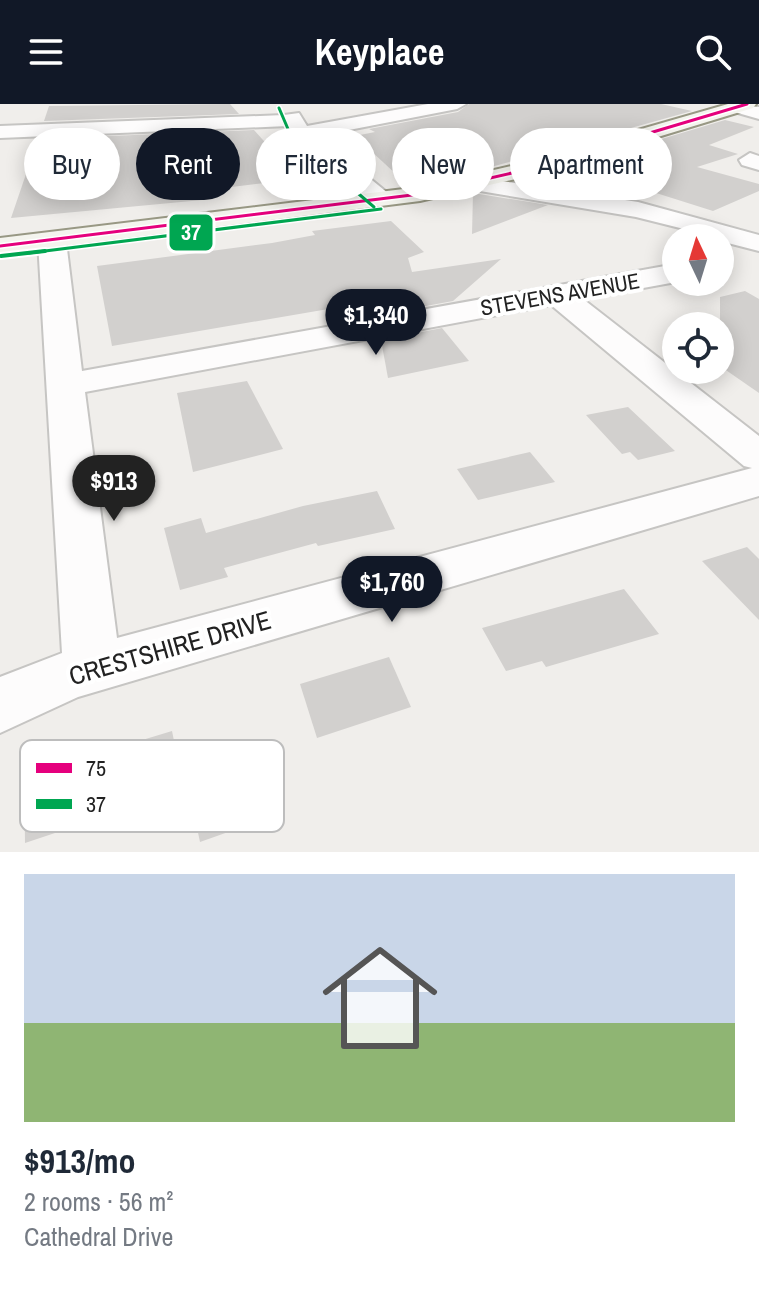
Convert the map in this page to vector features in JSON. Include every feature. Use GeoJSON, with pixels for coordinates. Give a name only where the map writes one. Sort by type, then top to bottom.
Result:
{"type":"FeatureCollection","features":[{"type":"Feature","properties":{"kind":"main road"},"geometry":{"type":"LineString","coordinates":[[494,177],[742,106]]}},
{"type":"Feature","properties":{"kind":"main road"},"geometry":{"type":"LineString","coordinates":[[0,246],[392,197]]}},
{"type":"Feature","properties":{"kind":"street"},"geometry":{"type":"LineString","coordinates":[[0,132],[294,119],[457,104]]}},
{"type":"Feature","properties":{"kind":"street"},"geometry":{"type":"LineString","coordinates":[[742,106],[759,113]]}},
{"type":"Feature","properties":{"kind":"street"},"geometry":{"type":"LineString","coordinates":[[294,119],[380,199]]}},
{"type":"Feature","properties":{"kind":"street"},"geometry":{"type":"LineString","coordinates":[[494,187],[638,210],[759,243]]}},
{"type":"Feature","properties":{"kind":"street"},"geometry":{"type":"LineString","coordinates":[[52,241],[92,669]]}},
{"type":"Feature","properties":{"kind":"street","name":"STEVENS AVENUE"},"geometry":{"type":"LineString","coordinates":[[65,385],[662,276]]}},
{"type":"Feature","properties":{"kind":"street"},"geometry":{"type":"LineString","coordinates":[[558,295],[759,457]]}},
{"type":"Feature","properties":{"kind":"street","name":"CRESTSHIRE DRIVE"},"geometry":{"type":"LineString","coordinates":[[0,707],[32,689],[92,669],[759,481]]}},
{"type":"Feature","properties":{"kind":"building"},"geometry":{"type":"Polygon","coordinates":[[[230,104],[239,114],[44,121],[49,106],[230,104]]]}},
{"type":"Feature","properties":{"kind":"building"},"geometry":{"type":"Polygon","coordinates":[[[469,104],[661,104],[692,111],[631,128],[510,128],[510,162],[494,166],[494,128],[392,128],[392,170],[376,156],[374,128],[458,112],[469,104]]]}},
{"type":"Feature","properties":{"kind":"building"},"geometry":{"type":"Polygon","coordinates":[[[725,120],[754,127],[709,145],[738,154],[697,167],[759,184],[759,191],[713,211],[672,198],[672,136],[725,120]]]}},
{"type":"Feature","properties":{"kind":"building"},"geometry":{"type":"Polygon","coordinates":[[[240,131],[256,132],[256,184],[240,186],[240,131]]]}},
{"type":"Feature","properties":{"kind":"building"},"geometry":{"type":"Polygon","coordinates":[[[136,135],[136,200],[202,200],[11,218],[24,180],[24,200],[120,200],[120,136],[136,135]]]}},
{"type":"Feature","properties":{"kind":"building"},"geometry":{"type":"Polygon","coordinates":[[[494,196],[548,205],[472,234],[473,200],[494,200],[494,196]]]}},
{"type":"Feature","properties":{"kind":"building"},"geometry":{"type":"Polygon","coordinates":[[[391,221],[424,252],[408,258],[412,272],[501,259],[453,301],[377,315],[375,301],[112,346],[97,266],[272,243],[315,235],[312,231],[391,221]]]}},
{"type":"Feature","properties":{"kind":"building"},"geometry":{"type":"Polygon","coordinates":[[[745,291],[759,299],[759,393],[734,376],[734,312],[720,312],[720,297],[745,291]]]}},
{"type":"Feature","properties":{"kind":"building"},"geometry":{"type":"Polygon","coordinates":[[[442,328],[469,361],[388,378],[381,340],[442,328]]]}},
{"type":"Feature","properties":{"kind":"building"},"geometry":{"type":"Polygon","coordinates":[[[247,381],[283,449],[193,472],[177,393],[247,381]]]}},
{"type":"Feature","properties":{"kind":"building"},"geometry":{"type":"Polygon","coordinates":[[[628,407],[675,451],[638,460],[630,452],[622,454],[586,415],[628,407]]]}},
{"type":"Feature","properties":{"kind":"building"},"geometry":{"type":"Polygon","coordinates":[[[530,452],[555,482],[478,500],[457,469],[530,452]]]}},
{"type":"Feature","properties":{"kind":"building"},"geometry":{"type":"Polygon","coordinates":[[[377,491],[395,529],[318,546],[316,543],[224,568],[228,577],[180,590],[164,528],[201,518],[206,533],[303,506],[377,491]]]}},
{"type":"Feature","properties":{"kind":"building"},"geometry":{"type":"Polygon","coordinates":[[[747,547],[759,559],[759,620],[702,561],[747,547]]]}},
{"type":"Feature","properties":{"kind":"building"},"geometry":{"type":"Polygon","coordinates":[[[624,589],[659,634],[546,667],[542,661],[506,671],[482,628],[624,589]]]}},
{"type":"Feature","properties":{"kind":"building"},"geometry":{"type":"Polygon","coordinates":[[[389,657],[411,707],[317,738],[300,684],[389,657]]]}},
{"type":"Feature","properties":{"kind":"building"},"geometry":{"type":"Polygon","coordinates":[[[172,731],[174,740],[142,740],[172,731]]]}},
{"type":"Feature","properties":{"kind":"building"},"geometry":{"type":"Polygon","coordinates":[[[25,832],[58,832],[25,843],[25,832]]]}},
{"type":"Feature","properties":{"kind":"building"},"geometry":{"type":"Polygon","coordinates":[[[198,832],[228,832],[200,842],[198,832]]]}},
{"type":"Feature","properties":{"kind":"transit line","name":"75"},"geometry":{"type":"LineString","coordinates":[[0,246],[420,194],[525,170],[747,104]]}},
{"type":"Feature","properties":{"kind":"transit line","name":"37"},"geometry":{"type":"LineString","coordinates":[[279,108],[291,136],[374,207]]}},
{"type":"Feature","properties":{"kind":"transit line","name":"37"},"geometry":{"type":"LineString","coordinates":[[1,256],[381,209]]}}]}
